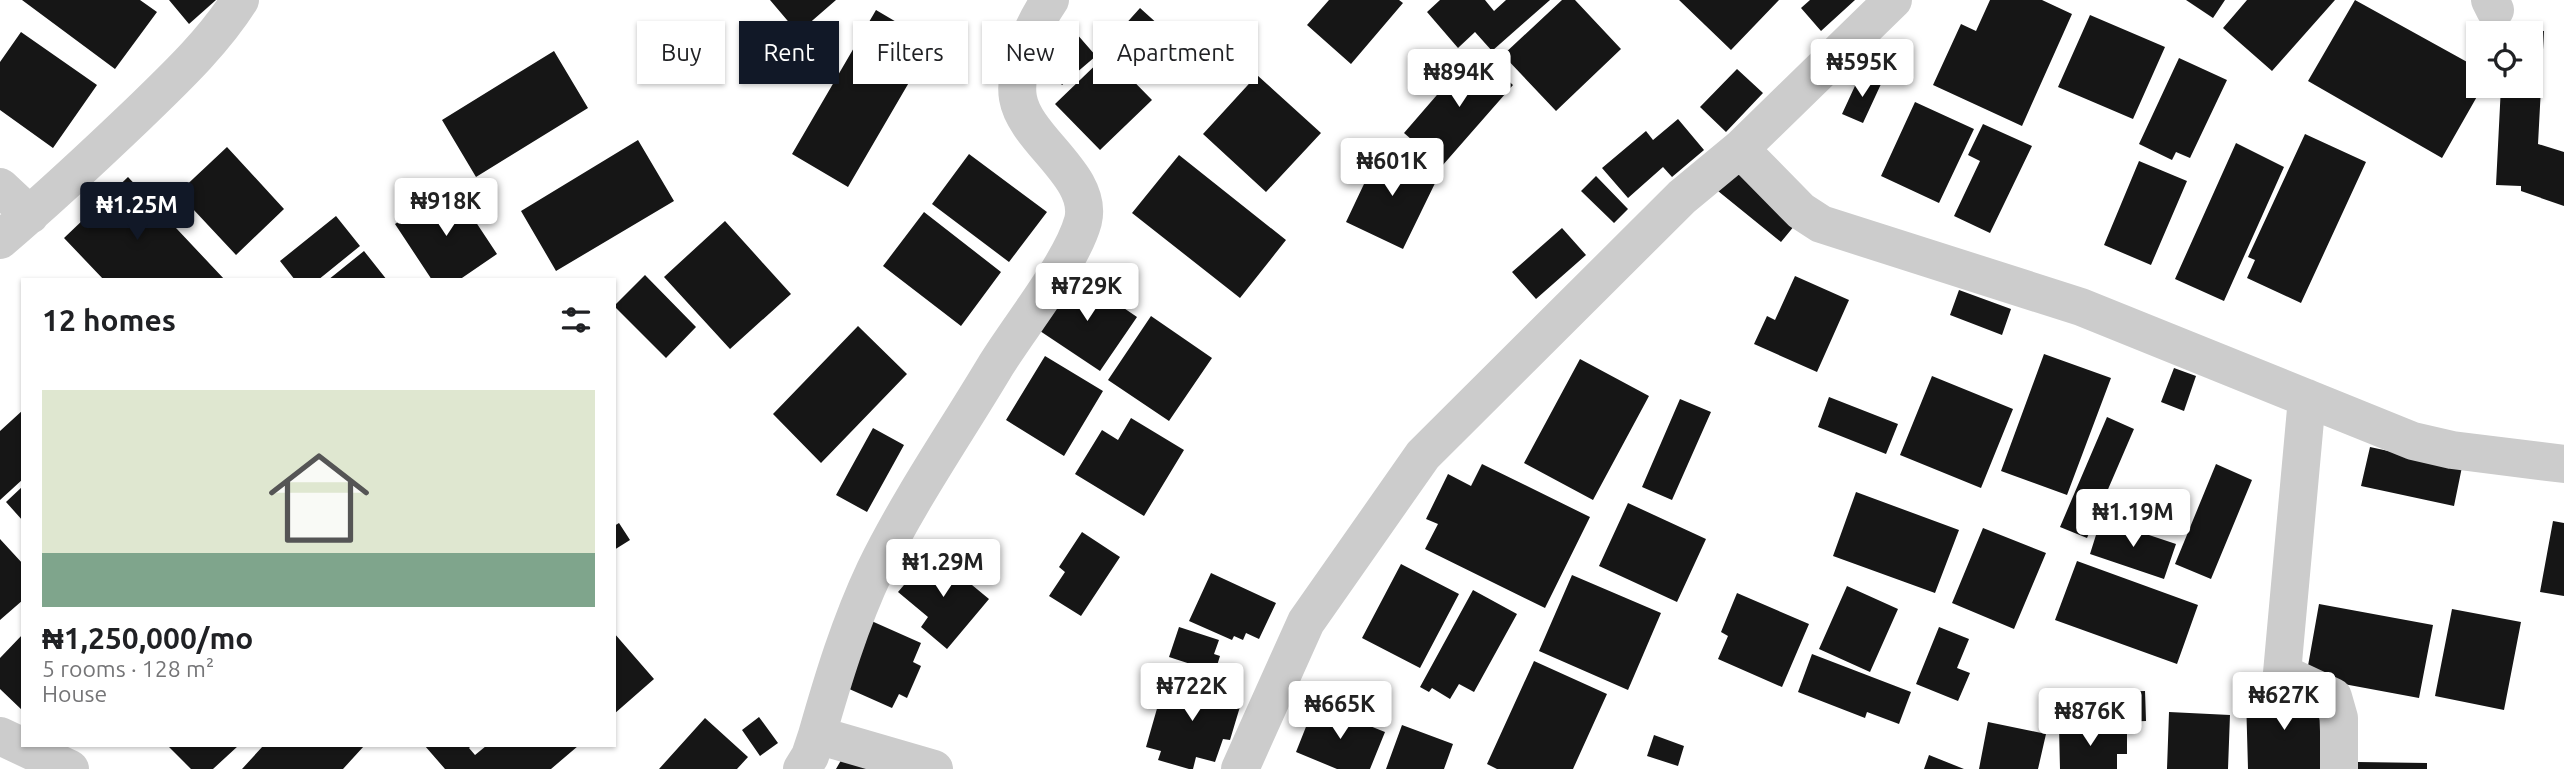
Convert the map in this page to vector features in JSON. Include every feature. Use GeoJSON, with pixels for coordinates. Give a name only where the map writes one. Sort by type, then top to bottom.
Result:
{"type":"FeatureCollection","features":[{"type":"Feature","properties":{"kind":"street"},"geometry":{"type":"LineString","coordinates":[[0,240],[158,95],[224,26],[240,0]]}},
{"type":"Feature","properties":{"kind":"street"},"geometry":{"type":"LineString","coordinates":[[802,769],[810,756],[836,668],[876,570],[1007,346],[1074,244],[1083,218],[1083,194],[1033,127],[1018,100],[1018,78],[1035,23],[1051,0]]}},
{"type":"Feature","properties":{"kind":"street"},"geometry":{"type":"LineString","coordinates":[[1240,769],[1306,622],[1423,455],[1682,197],[1740,149],[1893,0]]}},
{"type":"Feature","properties":{"kind":"street"},"geometry":{"type":"LineString","coordinates":[[1740,149],[1801,211],[1821,224],[2081,307],[2413,441],[2452,450],[2564,464]]}},
{"type":"Feature","properties":{"kind":"street"},"geometry":{"type":"LineString","coordinates":[[0,187],[30,215]]}},
{"type":"Feature","properties":{"kind":"street"},"geometry":{"type":"LineString","coordinates":[[2307,398],[2283,673],[2333,698],[2339,718],[2339,769]]}},
{"type":"Feature","properties":{"kind":"street"},"geometry":{"type":"LineString","coordinates":[[817,734],[934,769]]}},
{"type":"Feature","properties":{"kind":"street"},"geometry":{"type":"LineString","coordinates":[[0,736],[21,746]]}},
{"type":"Feature","properties":{"kind":"street"},"geometry":{"type":"LineString","coordinates":[[23,747],[70,769]]}},
{"type":"Feature","properties":{"kind":"building"},"geometry":{"type":"Polygon","coordinates":[[[22,0],[140,0],[157,12],[115,69],[22,0]]]}},
{"type":"Feature","properties":{"kind":"building"},"geometry":{"type":"Polygon","coordinates":[[[169,0],[216,0],[189,24],[169,0]]]}},
{"type":"Feature","properties":{"kind":"building"},"geometry":{"type":"Polygon","coordinates":[[[770,0],[836,0],[812,21],[788,21],[770,0]]]}},
{"type":"Feature","properties":{"kind":"building"},"geometry":{"type":"Polygon","coordinates":[[[1329,0],[1399,0],[1403,3],[1351,64],[1307,25],[1329,0]]]}},
{"type":"Feature","properties":{"kind":"building"},"geometry":{"type":"Polygon","coordinates":[[[1440,0],[1485,0],[1494,11],[1506,0],[1550,0],[1492,51],[1475,32],[1458,48],[1427,12],[1440,0]]]}},
{"type":"Feature","properties":{"kind":"building"},"geometry":{"type":"Polygon","coordinates":[[[1562,0],[1575,0],[1621,49],[1556,111],[1503,55],[1562,0]]]}},
{"type":"Feature","properties":{"kind":"building"},"geometry":{"type":"Polygon","coordinates":[[[1679,0],[1779,0],[1731,50],[1679,0]]]}},
{"type":"Feature","properties":{"kind":"building"},"geometry":{"type":"Polygon","coordinates":[[[1810,0],[1855,0],[1821,31],[1801,8],[1810,0]]]}},
{"type":"Feature","properties":{"kind":"building"},"geometry":{"type":"Polygon","coordinates":[[[1990,0],[2042,0],[2072,14],[2022,126],[1933,85],[1961,24],[1976,31],[1990,0]]]}},
{"type":"Feature","properties":{"kind":"building"},"geometry":{"type":"Polygon","coordinates":[[[2186,0],[2225,0],[2213,18],[2186,0]]]}},
{"type":"Feature","properties":{"kind":"building"},"geometry":{"type":"Polygon","coordinates":[[[2247,0],[2335,0],[2272,71],[2223,28],[2247,0]]]}},
{"type":"Feature","properties":{"kind":"building"},"geometry":{"type":"Polygon","coordinates":[[[2355,0],[2466,61],[2466,98],[2476,98],[2442,158],[2308,81],[2355,0]]]}},
{"type":"Feature","properties":{"kind":"building"},"geometry":{"type":"Polygon","coordinates":[[[1140,8],[1154,21],[1128,21],[1140,8]]]}},
{"type":"Feature","properties":{"kind":"building"},"geometry":{"type":"Polygon","coordinates":[[[876,10],[895,21],[870,21],[876,10]]]}},
{"type":"Feature","properties":{"kind":"building"},"geometry":{"type":"Polygon","coordinates":[[[2090,15],[2165,47],[2133,119],[2058,87],[2090,15]]]}},
{"type":"Feature","properties":{"kind":"building"},"geometry":{"type":"Polygon","coordinates":[[[21,32],[97,85],[53,148],[0,110],[0,62],[21,32]]]}},
{"type":"Feature","properties":{"kind":"building"},"geometry":{"type":"Polygon","coordinates":[[[1079,36],[1093,53],[1093,59],[1079,70],[1079,36]]]}},
{"type":"Feature","properties":{"kind":"building"},"geometry":{"type":"Polygon","coordinates":[[[853,49],[853,84],[908,84],[848,187],[792,154],[833,84],[839,84],[839,73],[853,49]]]}},
{"type":"Feature","properties":{"kind":"building"},"geometry":{"type":"Polygon","coordinates":[[[554,51],[588,108],[476,177],[442,120],[554,51]]]}},
{"type":"Feature","properties":{"kind":"building"},"geometry":{"type":"Polygon","coordinates":[[[1475,51],[1513,85],[1442,166],[1404,133],[1475,51]]]}},
{"type":"Feature","properties":{"kind":"building"},"geometry":{"type":"Polygon","coordinates":[[[2179,58],[2227,80],[2190,158],[2176,152],[2172,160],[2139,144],[2179,58]]]}},
{"type":"Feature","properties":{"kind":"building"},"geometry":{"type":"Polygon","coordinates":[[[1093,67],[1093,84],[1136,84],[1152,100],[1100,150],[1055,104],[1079,84],[1093,67]]]}},
{"type":"Feature","properties":{"kind":"building"},"geometry":{"type":"Polygon","coordinates":[[[1737,69],[1763,93],[1726,132],[1700,107],[1737,69]]]}},
{"type":"Feature","properties":{"kind":"building"},"geometry":{"type":"Polygon","coordinates":[[[1860,75],[1881,84],[1863,123],[1842,114],[1860,75]]]}},
{"type":"Feature","properties":{"kind":"building"},"geometry":{"type":"Polygon","coordinates":[[[1258,76],[1321,133],[1266,192],[1203,134],[1249,84],[1258,84],[1258,76]]]}},
{"type":"Feature","properties":{"kind":"building"},"geometry":{"type":"Polygon","coordinates":[[[2500,98],[2540,98],[2538,144],[2564,152],[2564,206],[2521,191],[2521,186],[2496,185],[2500,98]]]}},
{"type":"Feature","properties":{"kind":"building"},"geometry":{"type":"Polygon","coordinates":[[[1915,102],[1974,129],[1939,203],[1881,176],[1915,102]]]}},
{"type":"Feature","properties":{"kind":"building"},"geometry":{"type":"Polygon","coordinates":[[[1678,119],[1704,150],[1672,177],[1663,167],[1628,198],[1602,168],[1646,131],[1653,140],[1678,119]]]}},
{"type":"Feature","properties":{"kind":"building"},"geometry":{"type":"Polygon","coordinates":[[[1983,124],[2032,146],[1990,233],[1954,216],[1980,161],[1968,155],[1983,124]]]}},
{"type":"Feature","properties":{"kind":"building"},"geometry":{"type":"Polygon","coordinates":[[[2305,134],[2366,162],[2301,303],[2247,278],[2255,260],[2248,257],[2305,134]]]}},
{"type":"Feature","properties":{"kind":"building"},"geometry":{"type":"Polygon","coordinates":[[[638,140],[674,201],[556,271],[521,211],[638,140]]]}},
{"type":"Feature","properties":{"kind":"building"},"geometry":{"type":"Polygon","coordinates":[[[2236,143],[2284,167],[2224,301],[2175,279],[2236,143]]]}},
{"type":"Feature","properties":{"kind":"building"},"geometry":{"type":"Polygon","coordinates":[[[227,147],[284,209],[236,255],[178,193],[227,147]]]}},
{"type":"Feature","properties":{"kind":"building"},"geometry":{"type":"Polygon","coordinates":[[[1381,148],[1439,175],[1403,249],[1346,222],[1381,148]]]}},
{"type":"Feature","properties":{"kind":"building"},"geometry":{"type":"Polygon","coordinates":[[[969,154],[1047,212],[1009,262],[932,204],[969,154]]]}},
{"type":"Feature","properties":{"kind":"building"},"geometry":{"type":"Polygon","coordinates":[[[1179,155],[1286,240],[1240,298],[1132,213],[1179,155]]]}},
{"type":"Feature","properties":{"kind":"building"},"geometry":{"type":"Polygon","coordinates":[[[2139,161],[2187,181],[2151,265],[2104,245],[2139,161]]]}},
{"type":"Feature","properties":{"kind":"building"},"geometry":{"type":"Polygon","coordinates":[[[1740,163],[1804,214],[1781,242],[1718,191],[1740,163]]]}},
{"type":"Feature","properties":{"kind":"building"},"geometry":{"type":"Polygon","coordinates":[[[1596,176],[1628,209],[1614,223],[1581,191],[1596,176]]]}},
{"type":"Feature","properties":{"kind":"building"},"geometry":{"type":"Polygon","coordinates":[[[128,177],[223,278],[102,278],[64,238],[128,177]]]}},
{"type":"Feature","properties":{"kind":"building"},"geometry":{"type":"Polygon","coordinates":[[[452,186],[497,254],[462,278],[431,278],[395,224],[452,186]]]}},
{"type":"Feature","properties":{"kind":"building"},"geometry":{"type":"Polygon","coordinates":[[[924,212],[1001,272],[961,326],[883,266],[924,212]]]}},
{"type":"Feature","properties":{"kind":"building"},"geometry":{"type":"Polygon","coordinates":[[[336,216],[360,246],[320,278],[293,278],[280,261],[336,216]]]}},
{"type":"Feature","properties":{"kind":"building"},"geometry":{"type":"Polygon","coordinates":[[[725,221],[791,294],[730,349],[664,277],[725,221]]]}},
{"type":"Feature","properties":{"kind":"building"},"geometry":{"type":"Polygon","coordinates":[[[1562,228],[1586,255],[1536,299],[1512,272],[1562,228]]]}},
{"type":"Feature","properties":{"kind":"building"},"geometry":{"type":"Polygon","coordinates":[[[364,251],[385,278],[330,278],[364,251]]]}},
{"type":"Feature","properties":{"kind":"building"},"geometry":{"type":"Polygon","coordinates":[[[1074,274],[1137,317],[1100,371],[1037,329],[1074,274]]]}},
{"type":"Feature","properties":{"kind":"building"},"geometry":{"type":"Polygon","coordinates":[[[645,275],[696,327],[666,358],[616,308],[616,304],[645,275]]]}},
{"type":"Feature","properties":{"kind":"building"},"geometry":{"type":"Polygon","coordinates":[[[1795,276],[1849,300],[1817,372],[1754,344],[1767,316],[1775,320],[1795,276]]]}},
{"type":"Feature","properties":{"kind":"building"},"geometry":{"type":"Polygon","coordinates":[[[1959,290],[2011,309],[2002,335],[1950,315],[1959,290]]]}},
{"type":"Feature","properties":{"kind":"building"},"geometry":{"type":"Polygon","coordinates":[[[1151,316],[1212,358],[1169,421],[1108,380],[1151,316]]]}},
{"type":"Feature","properties":{"kind":"building"},"geometry":{"type":"Polygon","coordinates":[[[858,326],[907,374],[821,463],[773,414],[858,326]]]}},
{"type":"Feature","properties":{"kind":"building"},"geometry":{"type":"Polygon","coordinates":[[[2044,354],[2111,378],[2067,495],[2001,471],[2044,354]]]}},
{"type":"Feature","properties":{"kind":"building"},"geometry":{"type":"Polygon","coordinates":[[[1045,356],[1103,391],[1064,456],[1006,420],[1045,356]]]}},
{"type":"Feature","properties":{"kind":"building"},"geometry":{"type":"Polygon","coordinates":[[[1580,359],[1649,396],[1593,500],[1524,463],[1580,359]]]}},
{"type":"Feature","properties":{"kind":"building"},"geometry":{"type":"Polygon","coordinates":[[[2174,368],[2196,376],[2184,411],[2161,402],[2174,368]]]}},
{"type":"Feature","properties":{"kind":"building"},"geometry":{"type":"Polygon","coordinates":[[[1932,376],[2013,409],[1981,488],[1900,455],[1932,376]]]}},
{"type":"Feature","properties":{"kind":"building"},"geometry":{"type":"Polygon","coordinates":[[[1829,397],[1898,424],[1886,454],[1818,427],[1829,397]]]}},
{"type":"Feature","properties":{"kind":"building"},"geometry":{"type":"Polygon","coordinates":[[[1680,399],[1711,412],[1672,500],[1642,487],[1680,399]]]}},
{"type":"Feature","properties":{"kind":"building"},"geometry":{"type":"Polygon","coordinates":[[[21,412],[21,481],[0,500],[0,431],[21,412]]]}},
{"type":"Feature","properties":{"kind":"building"},"geometry":{"type":"Polygon","coordinates":[[[2107,417],[2134,429],[2087,538],[2060,527],[2107,417]]]}},
{"type":"Feature","properties":{"kind":"building"},"geometry":{"type":"Polygon","coordinates":[[[1131,418],[1184,450],[1144,516],[1075,474],[1102,430],[1118,440],[1131,418]]]}},
{"type":"Feature","properties":{"kind":"building"},"geometry":{"type":"Polygon","coordinates":[[[873,428],[904,445],[867,512],[836,495],[873,428]]]}},
{"type":"Feature","properties":{"kind":"building"},"geometry":{"type":"Polygon","coordinates":[[[2370,447],[2462,467],[2454,506],[2361,486],[2370,447]]]}},
{"type":"Feature","properties":{"kind":"building"},"geometry":{"type":"Polygon","coordinates":[[[1482,464],[1590,517],[1545,608],[1425,549],[1438,524],[1426,519],[1448,474],[1471,486],[1482,464]]]}},
{"type":"Feature","properties":{"kind":"building"},"geometry":{"type":"Polygon","coordinates":[[[2216,464],[2252,480],[2211,579],[2175,564],[2216,464]]]}},
{"type":"Feature","properties":{"kind":"building"},"geometry":{"type":"Polygon","coordinates":[[[21,488],[21,519],[6,502],[21,488]]]}},
{"type":"Feature","properties":{"kind":"building"},"geometry":{"type":"Polygon","coordinates":[[[1856,492],[1959,530],[1935,593],[1833,556],[1856,492]]]}},
{"type":"Feature","properties":{"kind":"building"},"geometry":{"type":"Polygon","coordinates":[[[1628,503],[1706,539],[1677,602],[1599,566],[1628,503]]]}},
{"type":"Feature","properties":{"kind":"building"},"geometry":{"type":"Polygon","coordinates":[[[2101,519],[2176,544],[2164,579],[2090,554],[2101,519]]]}},
{"type":"Feature","properties":{"kind":"building"},"geometry":{"type":"Polygon","coordinates":[[[2553,521],[2564,523],[2564,596],[2540,592],[2553,521]]]}},
{"type":"Feature","properties":{"kind":"building"},"geometry":{"type":"Polygon","coordinates":[[[619,523],[630,540],[616,549],[616,525],[619,523]]]}},
{"type":"Feature","properties":{"kind":"building"},"geometry":{"type":"Polygon","coordinates":[[[1983,528],[2046,553],[2014,629],[1952,603],[1983,528]]]}},
{"type":"Feature","properties":{"kind":"building"},"geometry":{"type":"Polygon","coordinates":[[[1082,532],[1120,557],[1081,616],[1049,596],[1065,572],[1059,567],[1082,532]]]}},
{"type":"Feature","properties":{"kind":"building"},"geometry":{"type":"Polygon","coordinates":[[[0,539],[21,562],[21,602],[0,620],[0,539]]]}},
{"type":"Feature","properties":{"kind":"building"},"geometry":{"type":"Polygon","coordinates":[[[932,552],[989,599],[947,649],[921,627],[928,617],[898,592],[932,552]]]}},
{"type":"Feature","properties":{"kind":"building"},"geometry":{"type":"Polygon","coordinates":[[[2077,561],[2198,605],[2177,664],[2055,620],[2077,561]]]}},
{"type":"Feature","properties":{"kind":"building"},"geometry":{"type":"Polygon","coordinates":[[[1401,564],[1459,594],[1420,668],[1362,638],[1401,564]]]}},
{"type":"Feature","properties":{"kind":"building"},"geometry":{"type":"Polygon","coordinates":[[[1211,573],[1276,603],[1259,639],[1246,633],[1243,640],[1234,636],[1232,640],[1189,621],[1211,573]]]}},
{"type":"Feature","properties":{"kind":"building"},"geometry":{"type":"Polygon","coordinates":[[[1572,575],[1661,613],[1628,690],[1539,651],[1572,575]]]}},
{"type":"Feature","properties":{"kind":"building"},"geometry":{"type":"Polygon","coordinates":[[[1847,586],[1898,609],[1870,672],[1819,649],[1847,586]]]}},
{"type":"Feature","properties":{"kind":"building"},"geometry":{"type":"Polygon","coordinates":[[[1473,590],[1517,614],[1474,692],[1459,684],[1450,699],[1432,688],[1429,692],[1420,687],[1473,590]]]}},
{"type":"Feature","properties":{"kind":"building"},"geometry":{"type":"Polygon","coordinates":[[[1737,593],[1809,624],[1782,687],[1718,659],[1728,636],[1721,632],[1737,593]]]}},
{"type":"Feature","properties":{"kind":"building"},"geometry":{"type":"Polygon","coordinates":[[[2319,604],[2433,625],[2419,698],[2306,677],[2319,604]]]}},
{"type":"Feature","properties":{"kind":"building"},"geometry":{"type":"Polygon","coordinates":[[[2452,609],[2521,622],[2504,710],[2435,696],[2452,609]]]}},
{"type":"Feature","properties":{"kind":"building"},"geometry":{"type":"Polygon","coordinates":[[[867,619],[921,643],[913,662],[921,666],[907,698],[899,694],[892,708],[838,684],[867,619]]]}},
{"type":"Feature","properties":{"kind":"building"},"geometry":{"type":"Polygon","coordinates":[[[1179,627],[1219,640],[1214,654],[1220,656],[1215,672],[1169,657],[1179,627]]]}},
{"type":"Feature","properties":{"kind":"building"},"geometry":{"type":"Polygon","coordinates":[[[1939,627],[1969,639],[1957,668],[1970,673],[1958,701],[1916,684],[1939,627]]]}},
{"type":"Feature","properties":{"kind":"building"},"geometry":{"type":"Polygon","coordinates":[[[616,635],[654,679],[616,712],[616,635]]]}},
{"type":"Feature","properties":{"kind":"building"},"geometry":{"type":"Polygon","coordinates":[[[21,636],[21,709],[0,689],[0,658],[21,636]]]}},
{"type":"Feature","properties":{"kind":"building"},"geometry":{"type":"Polygon","coordinates":[[[1812,654],[1911,692],[1899,724],[1867,712],[1865,718],[1798,692],[1812,654]]]}},
{"type":"Feature","properties":{"kind":"building"},"geometry":{"type":"Polygon","coordinates":[[[1534,661],[1607,694],[1573,769],[1497,769],[1487,764],[1534,661]]]}},
{"type":"Feature","properties":{"kind":"building"},"geometry":{"type":"Polygon","coordinates":[[[1166,677],[1242,700],[1230,740],[1223,739],[1215,762],[1196,757],[1193,769],[1189,769],[1158,760],[1161,751],[1146,747],[1166,677]]]}},
{"type":"Feature","properties":{"kind":"building"},"geometry":{"type":"Polygon","coordinates":[[[2145,691],[2146,721],[2068,724],[2067,693],[2145,691]]]}},
{"type":"Feature","properties":{"kind":"building"},"geometry":{"type":"Polygon","coordinates":[[[2319,694],[2321,769],[2248,769],[2246,697],[2319,694]]]}},
{"type":"Feature","properties":{"kind":"building"},"geometry":{"type":"Polygon","coordinates":[[[1315,704],[1385,732],[1370,769],[1337,769],[1296,752],[1315,704]]]}},
{"type":"Feature","properties":{"kind":"building"},"geometry":{"type":"Polygon","coordinates":[[[2169,712],[2230,715],[2228,769],[2167,769],[2169,712]]]}},
{"type":"Feature","properties":{"kind":"building"},"geometry":{"type":"Polygon","coordinates":[[[759,717],[778,743],[760,756],[742,730],[759,717]]]}},
{"type":"Feature","properties":{"kind":"building"},"geometry":{"type":"Polygon","coordinates":[[[705,718],[748,757],[737,769],[659,769],[705,718]]]}},
{"type":"Feature","properties":{"kind":"building"},"geometry":{"type":"Polygon","coordinates":[[[1988,722],[2046,734],[2038,769],[1979,769],[1988,722]]]}},
{"type":"Feature","properties":{"kind":"building"},"geometry":{"type":"Polygon","coordinates":[[[1402,725],[1453,744],[1444,769],[1386,769],[1402,725]]]}},
{"type":"Feature","properties":{"kind":"building"},"geometry":{"type":"Polygon","coordinates":[[[2100,726],[2100,733],[2127,733],[2127,754],[2117,754],[2117,769],[2060,769],[2059,727],[2100,726]]]}},
{"type":"Feature","properties":{"kind":"building"},"geometry":{"type":"Polygon","coordinates":[[[1654,735],[1684,746],[1678,766],[1647,756],[1654,735]]]}},
{"type":"Feature","properties":{"kind":"building"},"geometry":{"type":"Polygon","coordinates":[[[169,747],[237,747],[213,769],[191,769],[169,747]]]}},
{"type":"Feature","properties":{"kind":"building"},"geometry":{"type":"Polygon","coordinates":[[[262,747],[363,747],[343,769],[242,769],[262,747]]]}},
{"type":"Feature","properties":{"kind":"building"},"geometry":{"type":"Polygon","coordinates":[[[426,747],[470,747],[475,755],[485,747],[577,747],[551,769],[445,769],[426,747]]]}},
{"type":"Feature","properties":{"kind":"building"},"geometry":{"type":"Polygon","coordinates":[[[847,750],[879,769],[836,769],[847,750]]]}},
{"type":"Feature","properties":{"kind":"building"},"geometry":{"type":"Polygon","coordinates":[[[1929,755],[1964,769],[1924,769],[1929,755]]]}},
{"type":"Feature","properties":{"kind":"building"},"geometry":{"type":"Polygon","coordinates":[[[2358,762],[2427,763],[2427,769],[2358,769],[2358,762]]]}}]}
